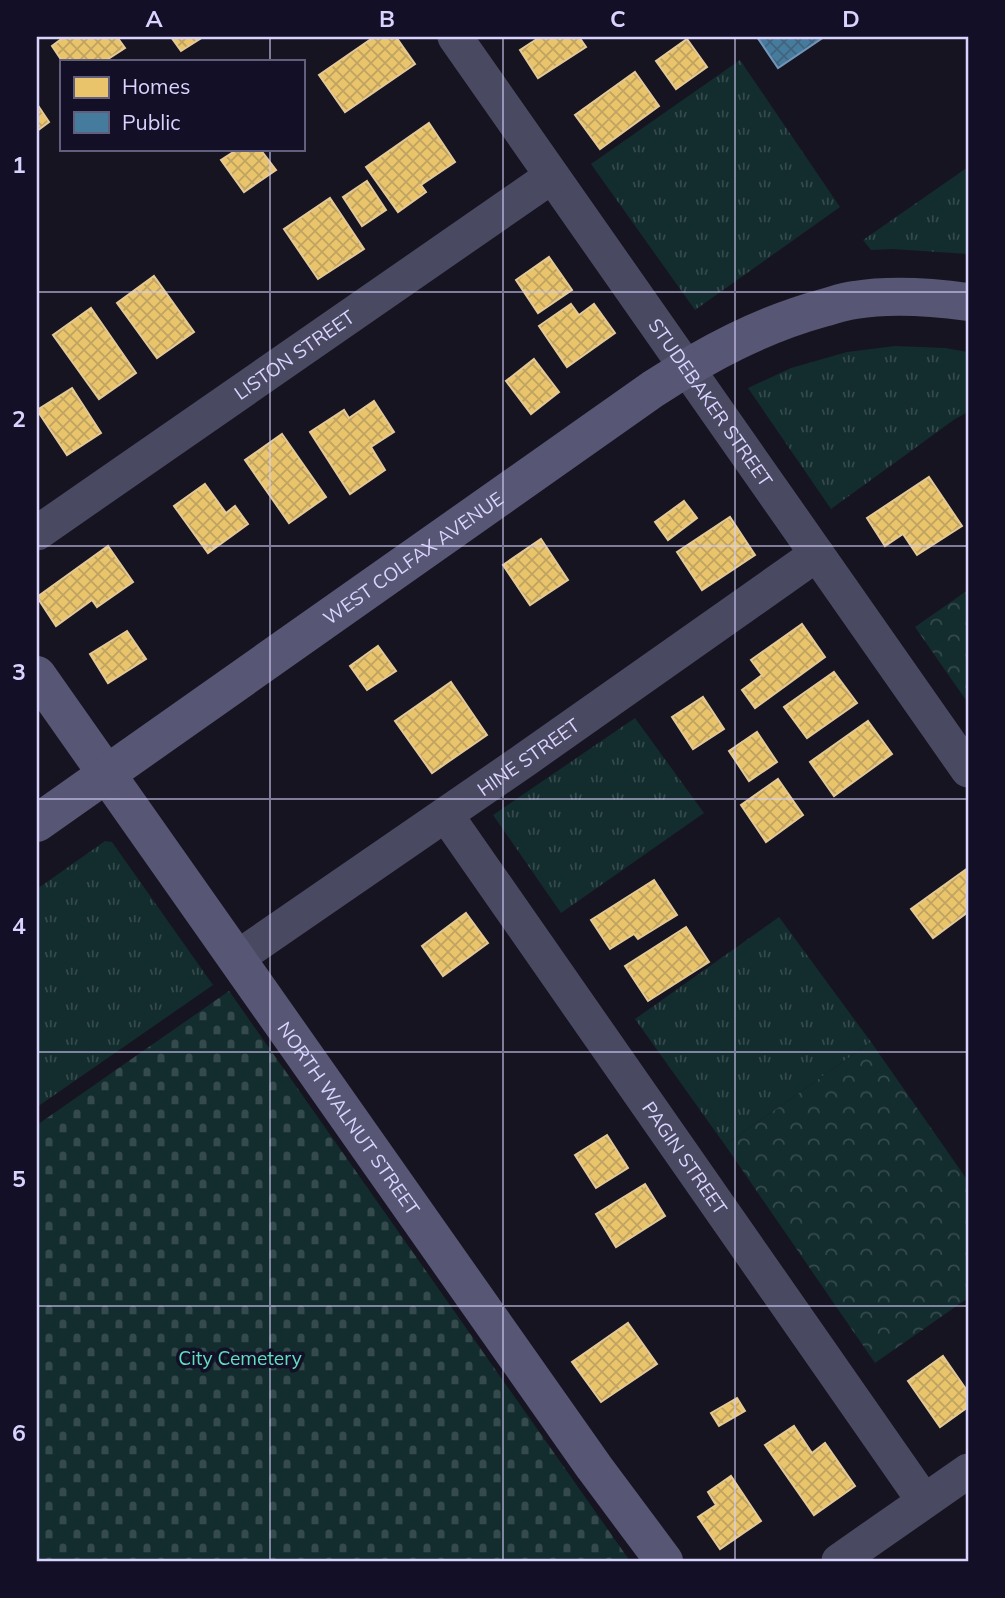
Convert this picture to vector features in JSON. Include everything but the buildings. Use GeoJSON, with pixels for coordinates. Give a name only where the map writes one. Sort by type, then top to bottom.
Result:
{"type":"FeatureCollection","features":[{"type":"Feature","properties":{"kind":"street","name":"STUDEBAKER STREET"},"geometry":{"type":"LineString","coordinates":[[455,37],[968,769]]}},
{"type":"Feature","properties":{"kind":"street","name":"LISTON STREET"},"geometry":{"type":"LineString","coordinates":[[37,533],[552,176]]}},
{"type":"Feature","properties":{"kind":"street","name":"WEST COLFAX AVENUE"},"geometry":{"type":"LineString","coordinates":[[37,823],[705,355],[800,314],[855,300],[927,297],[968,302]]}},
{"type":"Feature","properties":{"kind":"street","name":"HINE STREET"},"geometry":{"type":"LineString","coordinates":[[237,958],[817,554]]}},
{"type":"Feature","properties":{"kind":"street","name":"NORTH WALNUT STREET"},"geometry":{"type":"LineString","coordinates":[[37,675],[594,1467],[664,1561]]}},
{"type":"Feature","properties":{"kind":"street","name":"PAGIN STREET"},"geometry":{"type":"LineString","coordinates":[[446,814],[924,1501]]}},
{"type":"Feature","properties":{"kind":"street"},"geometry":{"type":"LineString","coordinates":[[839,1561],[968,1471]]}},
{"type":"Feature","properties":{"kind":"green space"},"geometry":{"type":"Polygon","coordinates":[[[740,60],[840,207],[695,310],[591,164],[740,60]]]}},
{"type":"Feature","properties":{"kind":"green space"},"geometry":{"type":"Polygon","coordinates":[[[968,167],[968,254],[871,250],[863,240],[968,167]]]}},
{"type":"Feature","properties":{"kind":"green space"},"geometry":{"type":"Polygon","coordinates":[[[895,346],[945,348],[968,352],[968,412],[831,509],[748,388],[791,368],[847,352],[895,346]]]}},
{"type":"Feature","properties":{"kind":"green space"},"geometry":{"type":"Polygon","coordinates":[[[968,590],[968,703],[915,627],[968,590]]]}},
{"type":"Feature","properties":{"kind":"green space"},"geometry":{"type":"Polygon","coordinates":[[[635,718],[704,813],[561,913],[493,815],[635,718]]]}},
{"type":"Feature","properties":{"kind":"green space"},"geometry":{"type":"Polygon","coordinates":[[[105,841],[112,842],[213,985],[37,1107],[37,889],[105,841]]]}},
{"type":"Feature","properties":{"kind":"green space"},"geometry":{"type":"Polygon","coordinates":[[[779,917],[871,1042],[725,1145],[635,1019],[779,917]]]}},
{"type":"Feature","properties":{"kind":"green space","name":"City Cemetery"},"geometry":{"type":"Polygon","coordinates":[[[229,991],[630,1561],[37,1561],[37,1125],[229,991]]]}},
{"type":"Feature","properties":{"kind":"green space"},"geometry":{"type":"Polygon","coordinates":[[[871,1042],[968,1181],[968,1298],[875,1363],[725,1145],[871,1042]]]}}]}
